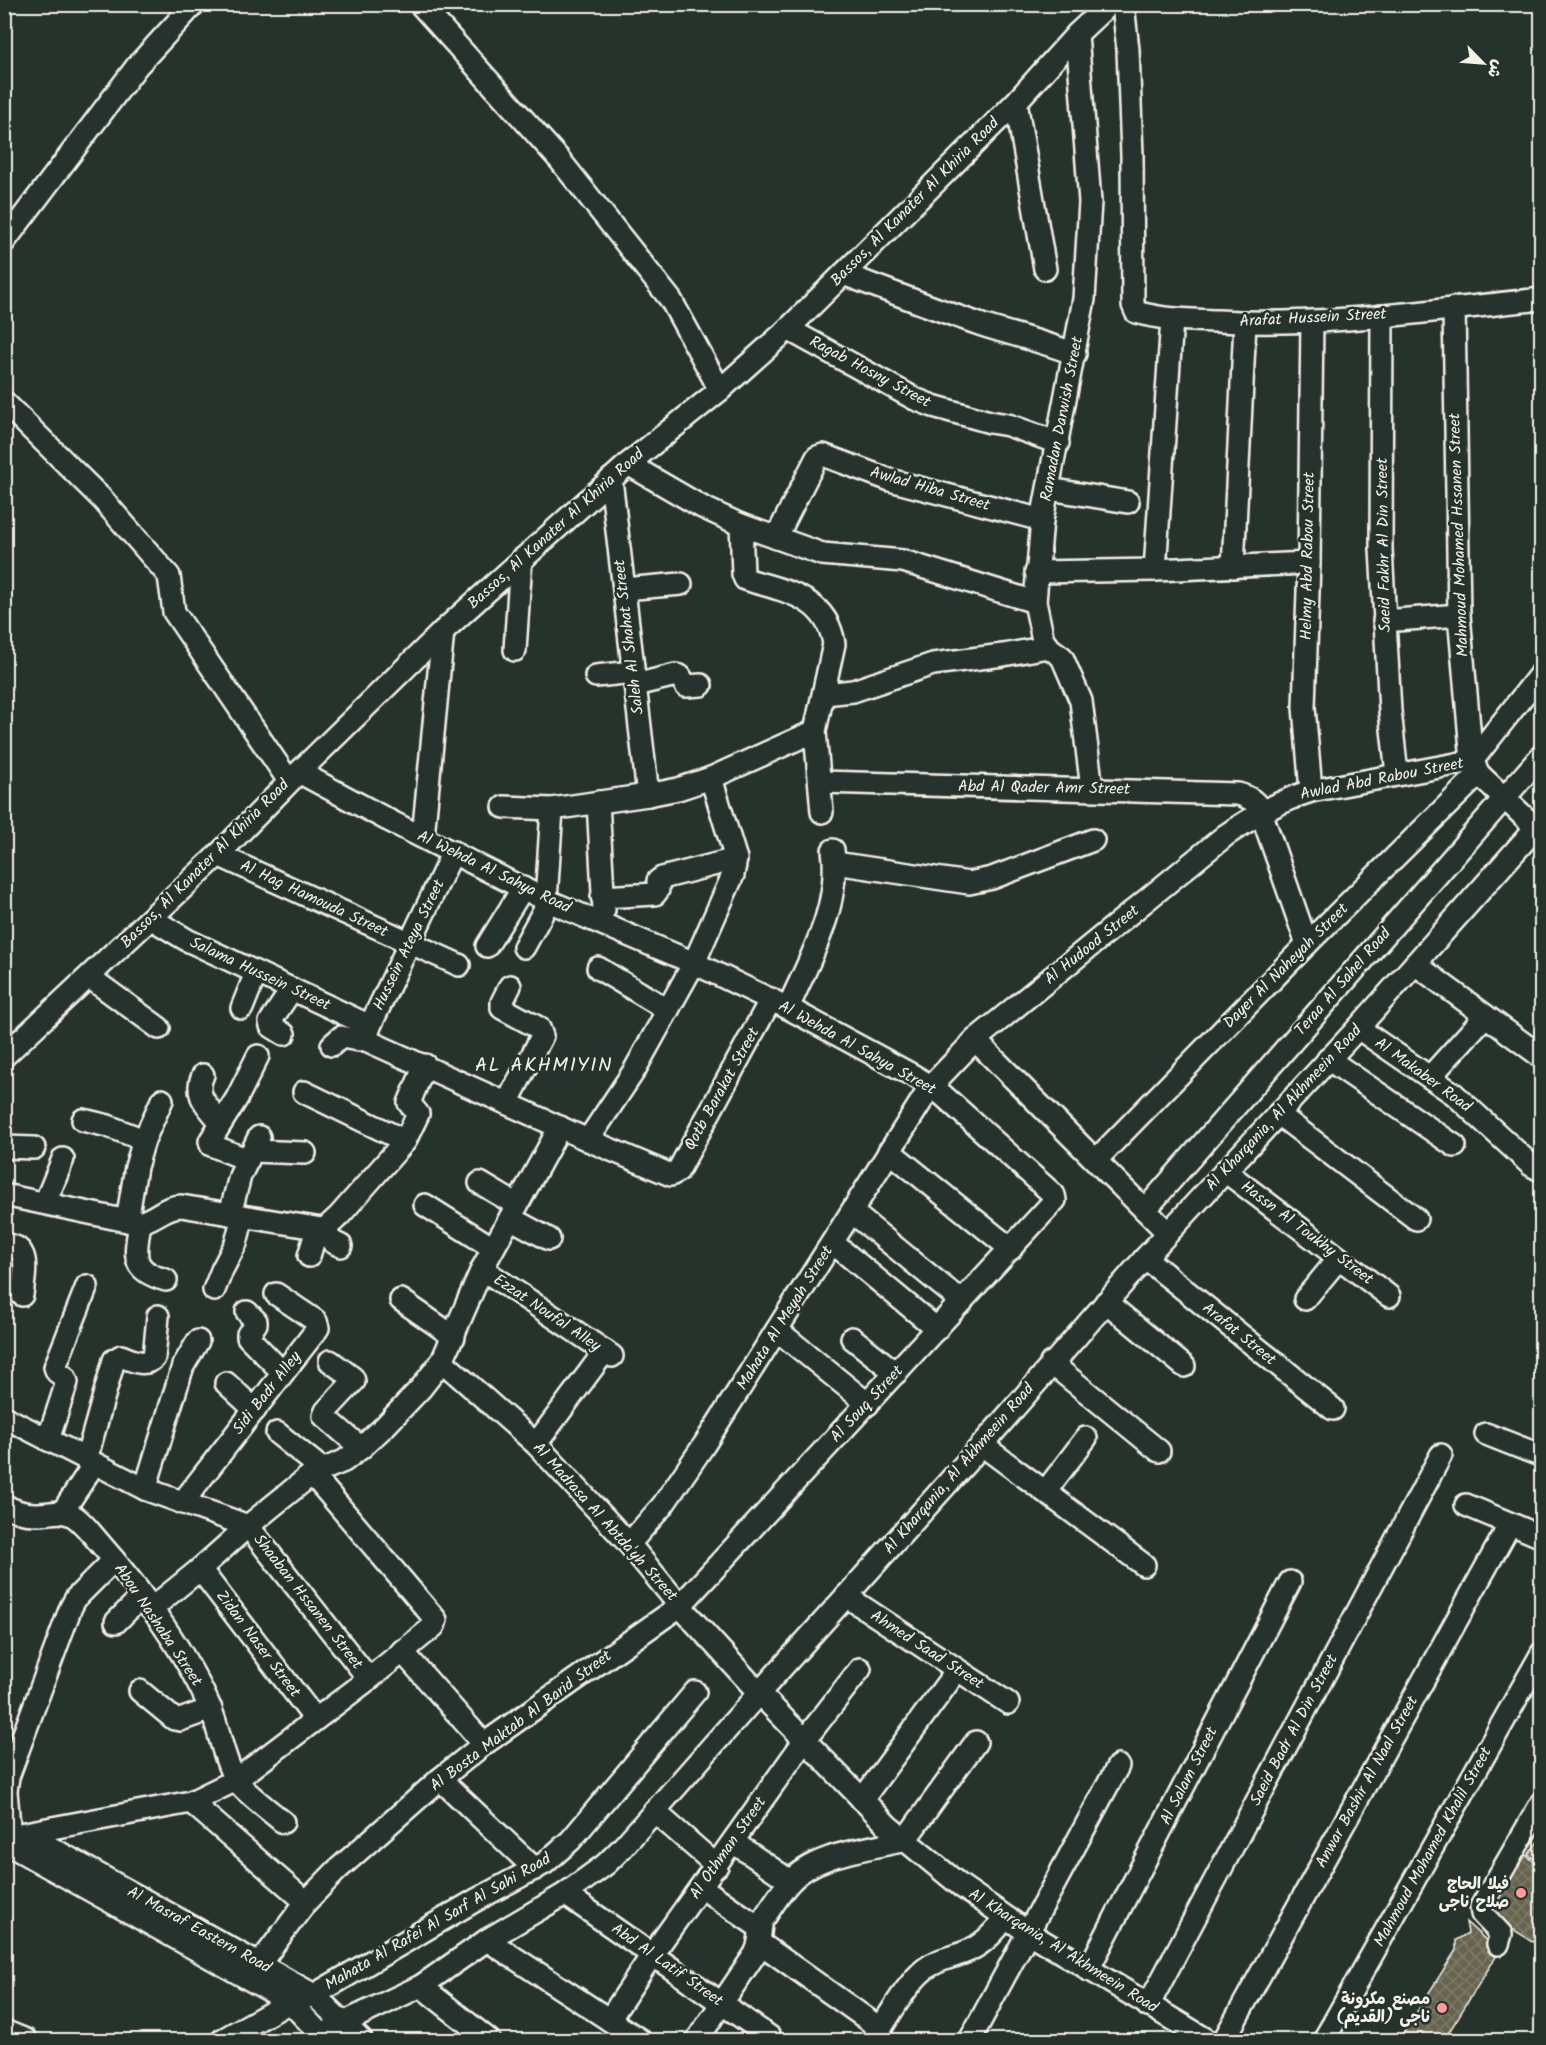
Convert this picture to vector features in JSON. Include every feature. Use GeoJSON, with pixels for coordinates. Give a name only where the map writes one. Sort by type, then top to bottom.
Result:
{"type":"FeatureCollection","features":[{"type":"Feature","properties":{"kind":"street"},"geometry":{"type":"LineString","coordinates":[[4,242],[137,66],[194,4]]}},
{"type":"Feature","properties":{"kind":"street"},"geometry":{"type":"LineString","coordinates":[[420,4],[559,159],[671,300],[720,390]]}},
{"type":"Feature","properties":{"kind":"street","name":"Bassos, Al Kanater Al Khiria Road"},"geometry":{"type":"LineString","coordinates":[[4,1056],[152,919],[443,631],[628,464],[720,390],[788,329],[1016,102],[1077,34],[1109,4]]}},
{"type":"Feature","properties":{"kind":"street","name":"Arafat Hussein Street"},"geometry":{"type":"LineString","coordinates":[[1123,4],[1128,50],[1132,155],[1133,305],[1139,313],[1172,319],[1245,323],[1312,321],[1542,299]]}},
{"type":"Feature","properties":{"kind":"street","name":"Ramadan Darwish Street"},"geometry":{"type":"LineString","coordinates":[[1077,34],[1090,202],[1084,299],[1042,520],[1035,602],[1043,640],[1048,647],[1062,657],[1081,701],[1092,789]]}},
{"type":"Feature","properties":{"kind":"street"},"geometry":{"type":"LineString","coordinates":[[1016,102],[1045,269]]}},
{"type":"Feature","properties":{"kind":"street"},"geometry":{"type":"LineString","coordinates":[[843,274],[980,324],[1030,340],[1048,343],[1075,354]]}},
{"type":"Feature","properties":{"kind":"street","name":"Mahmoud Mohamed Hssanen Street"},"geometry":{"type":"LineString","coordinates":[[1454,308],[1459,615],[1475,767]]}},
{"type":"Feature","properties":{"kind":"street","name":"Saeid Fakhr Al Din Street"},"geometry":{"type":"LineString","coordinates":[[1382,316],[1381,549],[1396,774]]}},
{"type":"Feature","properties":{"kind":"street"},"geometry":{"type":"LineString","coordinates":[[1155,570],[1172,319]]}},
{"type":"Feature","properties":{"kind":"street","name":"Helmy Abd Rabou Street"},"geometry":{"type":"LineString","coordinates":[[1311,791],[1304,706],[1309,563],[1312,321]]}},
{"type":"Feature","properties":{"kind":"street"},"geometry":{"type":"LineString","coordinates":[[1233,567],[1245,323]]}},
{"type":"Feature","properties":{"kind":"street","name":"Ragab Hosny Street"},"geometry":{"type":"LineString","coordinates":[[788,329],[915,399],[956,413],[1008,425],[1058,443]]}},
{"type":"Feature","properties":{"kind":"street"},"geometry":{"type":"LineString","coordinates":[[4,402],[103,501],[169,576],[174,612],[294,777]]}},
{"type":"Feature","properties":{"kind":"street","name":"Awlad Hiba Street"},"geometry":{"type":"LineString","coordinates":[[776,538],[819,455],[890,480],[1042,520]]}},
{"type":"Feature","properties":{"kind":"street"},"geometry":{"type":"LineString","coordinates":[[628,464],[702,507],[741,525],[822,554],[903,561],[1035,602]]}},
{"type":"Feature","properties":{"kind":"street","name":"Saleh Al Shahat Street"},"geometry":{"type":"LineString","coordinates":[[611,479],[648,795]]}},
{"type":"Feature","properties":{"kind":"street"},"geometry":{"type":"LineString","coordinates":[[1049,489],[1128,502]]}},
{"type":"Feature","properties":{"kind":"street"},"geometry":{"type":"LineString","coordinates":[[741,525],[745,579],[803,597],[820,613],[832,632],[834,644],[815,731],[822,812]]}},
{"type":"Feature","properties":{"kind":"street"},"geometry":{"type":"LineString","coordinates":[[515,650],[521,560]]}},
{"type":"Feature","properties":{"kind":"street"},"geometry":{"type":"LineString","coordinates":[[1036,572],[1155,570],[1309,563]]}},
{"type":"Feature","properties":{"kind":"street"},"geometry":{"type":"LineString","coordinates":[[624,589],[681,584]]}},
{"type":"Feature","properties":{"kind":"street"},"geometry":{"type":"LineString","coordinates":[[1384,621],[1459,615]]}},
{"type":"Feature","properties":{"kind":"street"},"geometry":{"type":"LineString","coordinates":[[423,837],[443,631]]}},
{"type":"Feature","properties":{"kind":"street"},"geometry":{"type":"LineString","coordinates":[[824,694],[853,691],[933,664],[1048,647]]}},
{"type":"Feature","properties":{"kind":"street","name":"Dayer Al Naheyah Street"},"geometry":{"type":"LineString","coordinates":[[1096,1160],[1307,944],[1475,767],[1542,672]]}},
{"type":"Feature","properties":{"kind":"street"},"geometry":{"type":"LineString","coordinates":[[596,676],[634,679],[676,675],[680,676],[686,686],[701,685]]}},
{"type":"Feature","properties":{"kind":"street"},"geometry":{"type":"LineString","coordinates":[[504,807],[552,809],[678,789],[711,778],[815,731]]}},
{"type":"Feature","properties":{"kind":"street","name":"Teraa Al Sahel Road"},"geometry":{"type":"LineString","coordinates":[[1145,1210],[1542,755]]}},
{"type":"Feature","properties":{"kind":"street"},"geometry":{"type":"LineString","coordinates":[[1475,767],[1503,797],[1540,827]]}},
{"type":"Feature","properties":{"kind":"street","name":"Awlad Abd Rabou Street"},"geometry":{"type":"LineString","coordinates":[[1261,812],[1287,799],[1311,791],[1396,774],[1475,767]]}},
{"type":"Feature","properties":{"kind":"street","name":"Al Wehda Al Sahya Road"},"geometry":{"type":"LineString","coordinates":[[294,777],[423,837],[548,901],[694,963]]}},
{"type":"Feature","properties":{"kind":"street"},"geometry":{"type":"LineString","coordinates":[[588,1140],[634,1071],[694,963],[733,875],[736,859],[711,778]]}},
{"type":"Feature","properties":{"kind":"street","name":"Abd Al Qader Amr Street"},"geometry":{"type":"LineString","coordinates":[[820,782],[1238,794],[1254,800],[1261,812]]}},
{"type":"Feature","properties":{"kind":"street"},"geometry":{"type":"LineString","coordinates":[[598,802],[602,897],[606,925]]}},
{"type":"Feature","properties":{"kind":"street"},"geometry":{"type":"LineString","coordinates":[[524,947],[548,901],[552,809]]}},
{"type":"Feature","properties":{"kind":"street"},"geometry":{"type":"LineString","coordinates":[[1261,812],[1307,944]]}},
{"type":"Feature","properties":{"kind":"street","name":"Al Hudood Street"},"geometry":{"type":"LineString","coordinates":[[931,1086],[975,1040],[1226,836],[1261,812]]}},
{"type":"Feature","properties":{"kind":"street","name":"Al Kharqania, Al Akhmeein Road"},"geometry":{"type":"LineString","coordinates":[[1207,2040],[1088,1970],[1005,1918],[961,1887],[888,1826],[759,1694],[982,1445],[1051,1363],[1145,1258],[1540,827]]}},
{"type":"Feature","properties":{"kind":"street","name":"Qotb Barakat Street"},"geometry":{"type":"LineString","coordinates":[[671,1175],[678,1171],[780,1004],[825,923],[834,885],[834,856],[969,883],[992,878],[1093,840]]}},
{"type":"Feature","properties":{"kind":"street","name":"Hussein Ateya Street"},"geometry":{"type":"LineString","coordinates":[[367,1034],[453,852]]}},
{"type":"Feature","properties":{"kind":"street","name":"Al Hag Hamouda Street"},"geometry":{"type":"LineString","coordinates":[[218,855],[459,965]]}},
{"type":"Feature","properties":{"kind":"street"},"geometry":{"type":"LineString","coordinates":[[602,897],[655,894],[658,890],[658,881],[662,878],[736,859]]}},
{"type":"Feature","properties":{"kind":"street"},"geometry":{"type":"LineString","coordinates":[[487,946],[523,888]]}},
{"type":"Feature","properties":{"kind":"street","name":"Salama Hussein Street"},"geometry":{"type":"LineString","coordinates":[[152,919],[187,940],[292,989],[367,1034],[425,1065],[560,1128],[671,1175]]}},
{"type":"Feature","properties":{"kind":"street","name":"Al Wehda Al Sahya Street"},"geometry":{"type":"LineString","coordinates":[[694,963],[780,1004],[931,1086],[1054,1195],[1054,1202]]}},
{"type":"Feature","properties":{"kind":"street"},"geometry":{"type":"LineString","coordinates":[[1415,964],[1539,1055]]}},
{"type":"Feature","properties":{"kind":"street"},"geometry":{"type":"LineString","coordinates":[[598,968],[668,1010]]}},
{"type":"Feature","properties":{"kind":"street"},"geometry":{"type":"LineString","coordinates":[[242,1008],[256,973]]}},
{"type":"Feature","properties":{"kind":"street"},"geometry":{"type":"LineString","coordinates":[[89,977],[159,1028]]}},
{"type":"Feature","properties":{"kind":"street"},"geometry":{"type":"LineString","coordinates":[[507,1103],[542,1036],[539,1028],[502,1008],[502,1002],[510,986]]}},
{"type":"Feature","properties":{"kind":"street"},"geometry":{"type":"LineString","coordinates":[[284,1034],[271,1026],[270,1022],[292,989]]}},
{"type":"Feature","properties":{"kind":"street"},"geometry":{"type":"LineString","coordinates":[[1431,1077],[1485,1016]]}},
{"type":"Feature","properties":{"kind":"street","name":"Al Makaber Road"},"geometry":{"type":"LineString","coordinates":[[1358,1028],[1454,1094],[1531,1165],[1542,1171]]}},
{"type":"Feature","properties":{"kind":"street"},"geometry":{"type":"LineString","coordinates":[[332,1045],[341,1036],[359,1040],[367,1034]]}},
{"type":"Feature","properties":{"kind":"street"},"geometry":{"type":"LineString","coordinates":[[975,1040],[1168,1233]]}},
{"type":"Feature","properties":{"kind":"street"},"geometry":{"type":"LineString","coordinates":[[258,1056],[210,1141],[211,1145],[305,1153]]}},
{"type":"Feature","properties":{"kind":"street"},"geometry":{"type":"LineString","coordinates":[[1328,1059],[1455,1146]]}},
{"type":"Feature","properties":{"kind":"street"},"geometry":{"type":"LineString","coordinates":[[4,1195],[134,1222],[154,1218],[172,1206],[181,1206],[320,1229],[327,1227],[405,1141],[418,1114],[409,1103],[425,1065]]}},
{"type":"Feature","properties":{"kind":"street"},"geometry":{"type":"LineString","coordinates":[[203,1076],[199,1084],[200,1095],[221,1123]]}},
{"type":"Feature","properties":{"kind":"street","name":"Mahata Al Meyah Street"},"geometry":{"type":"LineString","coordinates":[[629,1544],[663,1505],[704,1445],[931,1086]]}},
{"type":"Feature","properties":{"kind":"street"},"geometry":{"type":"LineString","coordinates":[[304,1092],[405,1141]]}},
{"type":"Feature","properties":{"kind":"street"},"geometry":{"type":"LineString","coordinates":[[162,1100],[144,1140],[134,1222],[138,1263],[152,1275],[166,1280]]}},
{"type":"Feature","properties":{"kind":"street"},"geometry":{"type":"LineString","coordinates":[[1278,1114],[1416,1219]]}},
{"type":"Feature","properties":{"kind":"street"},"geometry":{"type":"LineString","coordinates":[[82,1120],[108,1126],[144,1140]]}},
{"type":"Feature","properties":{"kind":"street"},"geometry":{"type":"LineString","coordinates":[[116,1622],[200,1569],[248,1526],[318,1472],[344,1461],[361,1448],[421,1388],[442,1361],[482,1269],[560,1128]]}},
{"type":"Feature","properties":{"kind":"street"},"geometry":{"type":"LineString","coordinates":[[4,1147],[33,1148]]}},
{"type":"Feature","properties":{"kind":"street"},"geometry":{"type":"LineString","coordinates":[[214,1290],[236,1243],[237,1186],[253,1149]]}},
{"type":"Feature","properties":{"kind":"street"},"geometry":{"type":"LineString","coordinates":[[889,1151],[1011,1249]]}},
{"type":"Feature","properties":{"kind":"street"},"geometry":{"type":"LineString","coordinates":[[45,1203],[63,1159]]}},
{"type":"Feature","properties":{"kind":"street","name":"Hassn Al Toukhy Street"},"geometry":{"type":"LineString","coordinates":[[1225,1171],[1389,1296]]}},
{"type":"Feature","properties":{"kind":"street"},"geometry":{"type":"LineString","coordinates":[[480,1183],[549,1239]]}},
{"type":"Feature","properties":{"kind":"street","name":"Al Souq Street"},"geometry":{"type":"LineString","coordinates":[[680,1606],[1054,1202]]}},
{"type":"Feature","properties":{"kind":"street"},"geometry":{"type":"LineString","coordinates":[[425,1204],[494,1248]]}},
{"type":"Feature","properties":{"kind":"street"},"geometry":{"type":"LineString","coordinates":[[852,1212],[962,1302]]}},
{"type":"Feature","properties":{"kind":"street"},"geometry":{"type":"LineString","coordinates":[[320,1229],[341,1246]]}},
{"type":"Feature","properties":{"kind":"street"},"geometry":{"type":"LineString","coordinates":[[309,1256],[320,1229]]}},
{"type":"Feature","properties":{"kind":"street"},"geometry":{"type":"LineString","coordinates":[[832,1243],[937,1329]]}},
{"type":"Feature","properties":{"kind":"street"},"geometry":{"type":"LineString","coordinates":[[4,1245],[18,1248],[25,1258],[22,1296]]}},
{"type":"Feature","properties":{"kind":"street","name":"Arafat Street"},"geometry":{"type":"LineString","coordinates":[[1145,1258],[1333,1409]]}},
{"type":"Feature","properties":{"kind":"street"},"geometry":{"type":"LineString","coordinates":[[1305,1299],[1339,1258]]}},
{"type":"Feature","properties":{"kind":"street","name":"Ezzat Noufal Alley"},"geometry":{"type":"LineString","coordinates":[[482,1269],[609,1354],[536,1444]]}},
{"type":"Feature","properties":{"kind":"street"},"geometry":{"type":"LineString","coordinates":[[48,1440],[67,1382],[55,1367],[87,1286]]}},
{"type":"Feature","properties":{"kind":"street","name":"Sidi Badr Alley"},"geometry":{"type":"LineString","coordinates":[[182,1503],[319,1326],[316,1321],[276,1294]]}},
{"type":"Feature","properties":{"kind":"street"},"geometry":{"type":"LineString","coordinates":[[401,1300],[454,1337]]}},
{"type":"Feature","properties":{"kind":"street"},"geometry":{"type":"LineString","coordinates":[[1106,1302],[1184,1366]]}},
{"type":"Feature","properties":{"kind":"street"},"geometry":{"type":"LineString","coordinates":[[247,1312],[256,1321],[248,1337],[283,1373]]}},
{"type":"Feature","properties":{"kind":"street"},"geometry":{"type":"LineString","coordinates":[[6,1512],[37,1514],[63,1512],[90,1462],[114,1360],[121,1356],[143,1363],[154,1358],[158,1316]]}},
{"type":"Feature","properties":{"kind":"street"},"geometry":{"type":"LineString","coordinates":[[777,1330],[868,1404]]}},
{"type":"Feature","properties":{"kind":"street"},"geometry":{"type":"LineString","coordinates":[[852,1338],[896,1373]]}},
{"type":"Feature","properties":{"kind":"street"},"geometry":{"type":"LineString","coordinates":[[145,1489],[193,1350],[156,1345]]}},
{"type":"Feature","properties":{"kind":"street"},"geometry":{"type":"LineString","coordinates":[[330,1361],[354,1380],[324,1416],[361,1448]]}},
{"type":"Feature","properties":{"kind":"street","name":"Al Madrasa Al Abtda'yh Street"},"geometry":{"type":"LineString","coordinates":[[442,1361],[536,1444],[629,1544],[680,1606],[759,1694]]}},
{"type":"Feature","properties":{"kind":"street"},"geometry":{"type":"LineString","coordinates":[[1051,1363],[1159,1451]]}},
{"type":"Feature","properties":{"kind":"street"},"geometry":{"type":"LineString","coordinates":[[226,1383],[255,1410]]}},
{"type":"Feature","properties":{"kind":"street"},"geometry":{"type":"LineString","coordinates":[[4,1417],[145,1489],[248,1526]]}},
{"type":"Feature","properties":{"kind":"street"},"geometry":{"type":"LineString","coordinates":[[114,1560],[76,1598],[71,1607],[8,1777],[6,1791],[11,1838],[191,1802],[236,1780],[369,1679],[434,1626],[436,1620],[318,1472],[277,1433]]}},
{"type":"Feature","properties":{"kind":"street"},"geometry":{"type":"LineString","coordinates":[[1486,1434],[1542,1456]]}},
{"type":"Feature","properties":{"kind":"street"},"geometry":{"type":"LineString","coordinates":[[1045,1492],[1086,1438]]}},
{"type":"Feature","properties":{"kind":"street"},"geometry":{"type":"LineString","coordinates":[[982,1445],[1144,1565]]}},
{"type":"Feature","properties":{"kind":"street","name":"Saeid Badr Al Din Street"},"geometry":{"type":"LineString","coordinates":[[1148,2006],[1441,1455]]}},
{"type":"Feature","properties":{"kind":"street"},"geometry":{"type":"LineString","coordinates":[[1466,1505],[1542,1537]]}},
{"type":"Feature","properties":{"kind":"street","name":"Abou Nashaba Street"},"geometry":{"type":"LineString","coordinates":[[63,1512],[73,1516],[81,1523],[114,1560],[147,1602],[174,1642],[211,1709],[236,1780]]}},
{"type":"Feature","properties":{"kind":"street","name":"Anwar Bashir Al Naal Street"},"geometry":{"type":"LineString","coordinates":[[1224,2040],[1510,1524]]}},
{"type":"Feature","properties":{"kind":"street","name":"Shaaban Hssanen Street"},"geometry":{"type":"LineString","coordinates":[[248,1526],[369,1679]]}},
{"type":"Feature","properties":{"kind":"street","name":"Zidan Naser Street"},"geometry":{"type":"LineString","coordinates":[[200,1569],[315,1719]]}},
{"type":"Feature","properties":{"kind":"street","name":"Al Salam Street"},"geometry":{"type":"LineString","coordinates":[[1088,1970],[1290,1582]]}},
{"type":"Feature","properties":{"kind":"street","name":"Ahmed Saad Street"},"geometry":{"type":"LineString","coordinates":[[846,1596],[1008,1703]]}},
{"type":"Feature","properties":{"kind":"street","name":"Al Bosta Maktab Al Barid Street"},"geometry":{"type":"LineString","coordinates":[[254,1971],[306,1902],[337,1870],[440,1779],[484,1744],[680,1606]]}},
{"type":"Feature","properties":{"kind":"street"},"geometry":{"type":"LineString","coordinates":[[402,1652],[484,1744]]}},
{"type":"Feature","properties":{"kind":"street","name":"Mahmoud Mohamed Khalil Street"},"geometry":{"type":"LineString","coordinates":[[1324,2040],[1542,1653]]}},
{"type":"Feature","properties":{"kind":"street","name":"Al Othman Street"},"geometry":{"type":"LineString","coordinates":[[612,2028],[652,1955],[804,1741],[860,1669]]}},
{"type":"Feature","properties":{"kind":"street"},"geometry":{"type":"LineString","coordinates":[[862,1800],[957,1670]]}},
{"type":"Feature","properties":{"kind":"street"},"geometry":{"type":"LineString","coordinates":[[140,1691],[174,1719],[180,1720],[211,1709]]}},
{"type":"Feature","properties":{"kind":"street","name":"Mahata Al Rafei Al Sarf Al Sahi Road"},"geometry":{"type":"LineString","coordinates":[[290,2002],[314,1995],[476,1900],[535,1869],[571,1840],[695,1692]]}},
{"type":"Feature","properties":{"kind":"street"},"geometry":{"type":"LineString","coordinates":[[320,2039],[343,2023],[421,1986],[487,1940],[565,1894],[606,1864],[759,1694]]}},
{"type":"Feature","properties":{"kind":"street"},"geometry":{"type":"LineString","coordinates":[[697,2040],[755,1954],[762,1921],[790,1881],[820,1861],[905,1840],[976,1742]]}},
{"type":"Feature","properties":{"kind":"street"},"geometry":{"type":"LineString","coordinates":[[970,2040],[1118,1766]]}},
{"type":"Feature","properties":{"kind":"street"},"geometry":{"type":"LineString","coordinates":[[440,1779],[535,1869]]}},
{"type":"Feature","properties":{"kind":"street"},"geometry":{"type":"LineString","coordinates":[[236,1780],[283,1822]]}},
{"type":"Feature","properties":{"kind":"street"},"geometry":{"type":"LineString","coordinates":[[191,1802],[306,1902]]}},
{"type":"Feature","properties":{"kind":"street"},"geometry":{"type":"LineString","coordinates":[[1498,1944],[1501,1934],[1482,1914],[1481,1907],[1542,1802]]}},
{"type":"Feature","properties":{"kind":"street"},"geometry":{"type":"LineString","coordinates":[[654,1811],[717,1866]]}},
{"type":"Feature","properties":{"kind":"street","name":"Al Masraf Eastern Road"},"geometry":{"type":"LineString","coordinates":[[11,1838],[254,1971],[314,1995],[361,2040]]}},
{"type":"Feature","properties":{"kind":"street"},"geometry":{"type":"LineString","coordinates":[[733,1842],[790,1881]]}},
{"type":"Feature","properties":{"kind":"street"},"geometry":{"type":"LineString","coordinates":[[701,1887],[877,2035],[924,1969],[935,1962],[981,1944],[995,1932],[1005,1918]]}},
{"type":"Feature","properties":{"kind":"street","name":"Abd Al Latif Street"},"geometry":{"type":"LineString","coordinates":[[565,1894],[770,2037]]}},
{"type":"Feature","properties":{"kind":"street"},"geometry":{"type":"LineString","coordinates":[[487,1940],[612,2028],[640,2040]]}},
{"type":"Feature","properties":{"kind":"street","name":"Al Masraf Eastern Road"},"geometry":{"type":"LineString","coordinates":[[254,1971],[290,2002],[320,2039]]}},
{"type":"Feature","properties":{"kind":"street"},"geometry":{"type":"LineString","coordinates":[[421,1986],[489,2040]]}},
{"type":"Feature","properties":{"kind":"street"},"geometry":{"type":"LineString","coordinates":[[222,2040],[290,2002]]}},
{"type":"Feature","properties":{"kind":"street"},"geometry":{"type":"LineString","coordinates":[[4,2031],[26,2040]]}},
{"type":"Feature","properties":{"kind":"building"},"geometry":{"type":"Polygon","coordinates":[[[1542,1836],[1542,1864],[1528,1855],[1542,1836]]]}},
{"type":"Feature","properties":{"kind":"building","name":"فيلا الحاج صلاح ناجى"},"geometry":{"type":"Polygon","coordinates":[[[1523,1853],[1542,1868],[1542,1947],[1486,1913],[1514,1872],[1523,1853]]]}},
{"type":"Feature","properties":{"kind":"building","name":"مصنع مكرونة ناجى (القديم)"},"geometry":{"type":"Polygon","coordinates":[[[1466,1922],[1499,1952],[1444,2040],[1399,2040],[1456,1950],[1456,1940],[1468,1933],[1466,1922]]]}},
{"type":"Feature","properties":{"kind":"place","name":"فيلا الحاج صلاح ناجى"},"geometry":{"type":"Point","coordinates":[1521,1893]}},
{"type":"Feature","properties":{"kind":"place","name":"مصنع مكرونة ناجى (القديم)"},"geometry":{"type":"Point","coordinates":[1442,2008]}},
{"type":"Feature","properties":{"kind":"district","name":"AL AKHMIYIN"},"geometry":{"type":"Point","coordinates":[544,1066]}}]}
